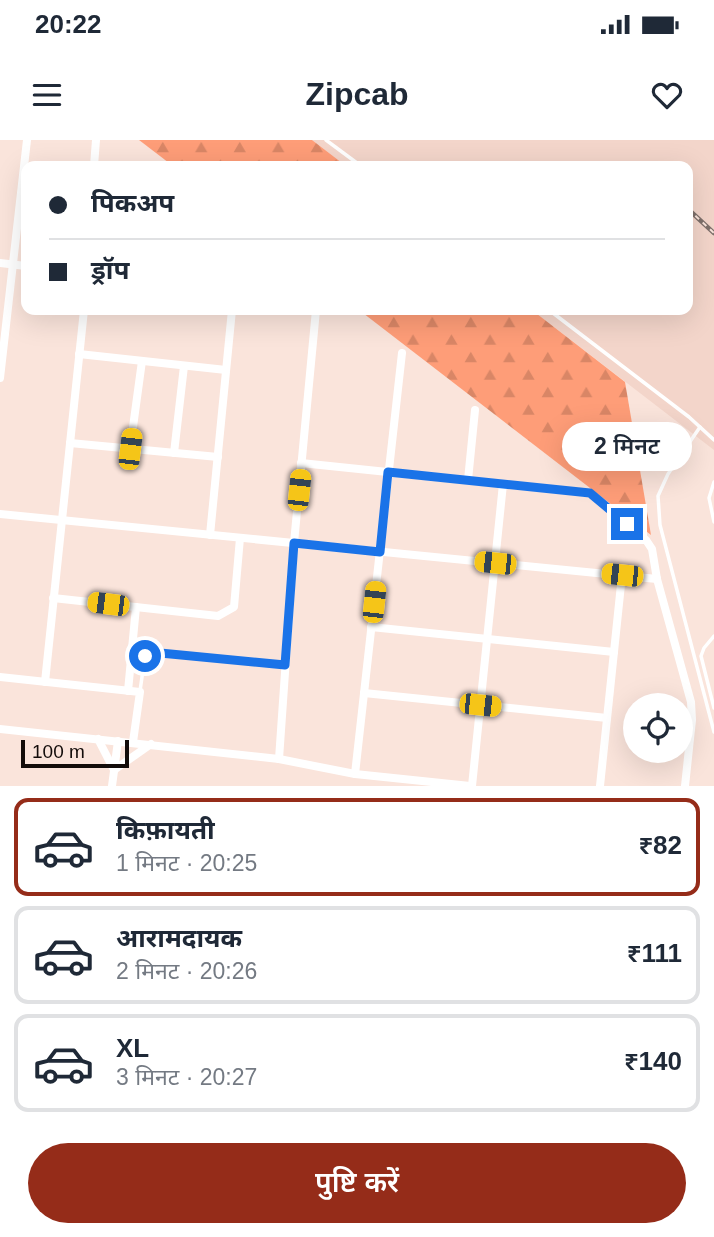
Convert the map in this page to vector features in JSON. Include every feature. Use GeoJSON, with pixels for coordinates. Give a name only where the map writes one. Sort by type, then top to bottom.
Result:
{"type":"FeatureCollection","features":[{"type":"Feature","properties":{"kind":"street"},"geometry":{"type":"LineString","coordinates":[[26,161],[27,140]]}},
{"type":"Feature","properties":{"kind":"street"},"geometry":{"type":"LineString","coordinates":[[94,161],[96,140]]}},
{"type":"Feature","properties":{"kind":"street"},"geometry":{"type":"LineString","coordinates":[[0,378],[21,207]]}},
{"type":"Feature","properties":{"kind":"street"},"geometry":{"type":"LineString","coordinates":[[0,263],[21,265]]}},
{"type":"Feature","properties":{"kind":"street"},"geometry":{"type":"LineString","coordinates":[[45,682],[83,315]]}},
{"type":"Feature","properties":{"kind":"street"},"geometry":{"type":"LineString","coordinates":[[209,535],[232,315]]}},
{"type":"Feature","properties":{"kind":"street"},"geometry":{"type":"LineString","coordinates":[[279,759],[294,543],[316,315]]}},
{"type":"Feature","properties":{"kind":"street"},"geometry":{"type":"LineString","coordinates":[[355,774],[402,353]]}},
{"type":"Feature","properties":{"kind":"street"},"geometry":{"type":"LineString","coordinates":[[79,354],[226,370]]}},
{"type":"Feature","properties":{"kind":"street"},"geometry":{"type":"LineString","coordinates":[[130,449],[142,361]]}},
{"type":"Feature","properties":{"kind":"street"},"geometry":{"type":"LineString","coordinates":[[174,453],[184,366]]}},
{"type":"Feature","properties":{"kind":"street"},"geometry":{"type":"LineString","coordinates":[[468,480],[475,410]]}},
{"type":"Feature","properties":{"kind":"street"},"geometry":{"type":"LineString","coordinates":[[70,443],[218,457]]}},
{"type":"Feature","properties":{"kind":"street"},"geometry":{"type":"LineString","coordinates":[[301,463],[590,493],[649,544],[691,702],[692,720],[685,786]]}},
{"type":"Feature","properties":{"kind":"street"},"geometry":{"type":"LineString","coordinates":[[0,729],[279,759],[355,774],[471,786],[503,484]]}},
{"type":"Feature","properties":{"kind":"street"},"geometry":{"type":"LineString","coordinates":[[0,514],[657,579]]}},
{"type":"Feature","properties":{"kind":"street"},"geometry":{"type":"LineString","coordinates":[[53,598],[218,616],[234,607],[240,538]]}},
{"type":"Feature","properties":{"kind":"street"},"geometry":{"type":"LineString","coordinates":[[600,786],[622,575]]}},
{"type":"Feature","properties":{"kind":"street"},"geometry":{"type":"LineString","coordinates":[[128,691],[136,607]]}},
{"type":"Feature","properties":{"kind":"street"},"geometry":{"type":"LineString","coordinates":[[372,627],[614,652]]}},
{"type":"Feature","properties":{"kind":"street"},"geometry":{"type":"LineString","coordinates":[[0,677],[139,692],[134,742]]}},
{"type":"Feature","properties":{"kind":"street"},"geometry":{"type":"LineString","coordinates":[[364,693],[607,718]]}},
{"type":"Feature","properties":{"kind":"street"},"geometry":{"type":"LineString","coordinates":[[98,739],[114,770]]}},
{"type":"Feature","properties":{"kind":"street"},"geometry":{"type":"LineString","coordinates":[[111,786],[118,741]]}},
{"type":"Feature","properties":{"kind":"street"},"geometry":{"type":"LineString","coordinates":[[114,770],[151,744]]}},
{"type":"Feature","properties":{"kind":"lane"},"geometry":{"type":"LineString","coordinates":[[326,140],[354,161]]}},
{"type":"Feature","properties":{"kind":"lane"},"geometry":{"type":"LineString","coordinates":[[555,315],[714,440]]}},
{"type":"Feature","properties":{"kind":"lane"},"geometry":{"type":"LineString","coordinates":[[700,427],[668,474],[658,496],[660,525],[714,732]]}},
{"type":"Feature","properties":{"kind":"lane"},"geometry":{"type":"LineString","coordinates":[[714,482],[709,498],[714,522]]}},
{"type":"Feature","properties":{"kind":"lane"},"geometry":{"type":"LineString","coordinates":[[714,636],[701,656],[714,708]]}},
{"type":"Feature","properties":{"kind":"lane"},"geometry":{"type":"LineString","coordinates":[[139,692],[145,656],[150,652],[285,665]]}},
{"type":"Feature","properties":{"kind":"shaded area"},"geometry":{"type":"Polygon","coordinates":[[[312,140],[714,140],[714,450],[538,315],[693,315],[693,161],[339,161],[312,140]]]}},
{"type":"Feature","properties":{"kind":"green space"},"geometry":{"type":"Polygon","coordinates":[[[139,140],[312,140],[339,161],[166,161],[139,140]]]}},
{"type":"Feature","properties":{"kind":"green space"},"geometry":{"type":"Polygon","coordinates":[[[365,315],[538,315],[625,382],[651,535],[365,315]]]}},
{"type":"Feature","properties":{"kind":"railway"},"geometry":{"type":"LineString","coordinates":[[693,214],[714,233]]}},
{"type":"Feature","properties":{"kind":"route"},"geometry":{"type":"LineString","coordinates":[[145,656],[150,652],[285,665],[294,543],[380,552],[388,472],[590,493],[627,524]]}}]}
